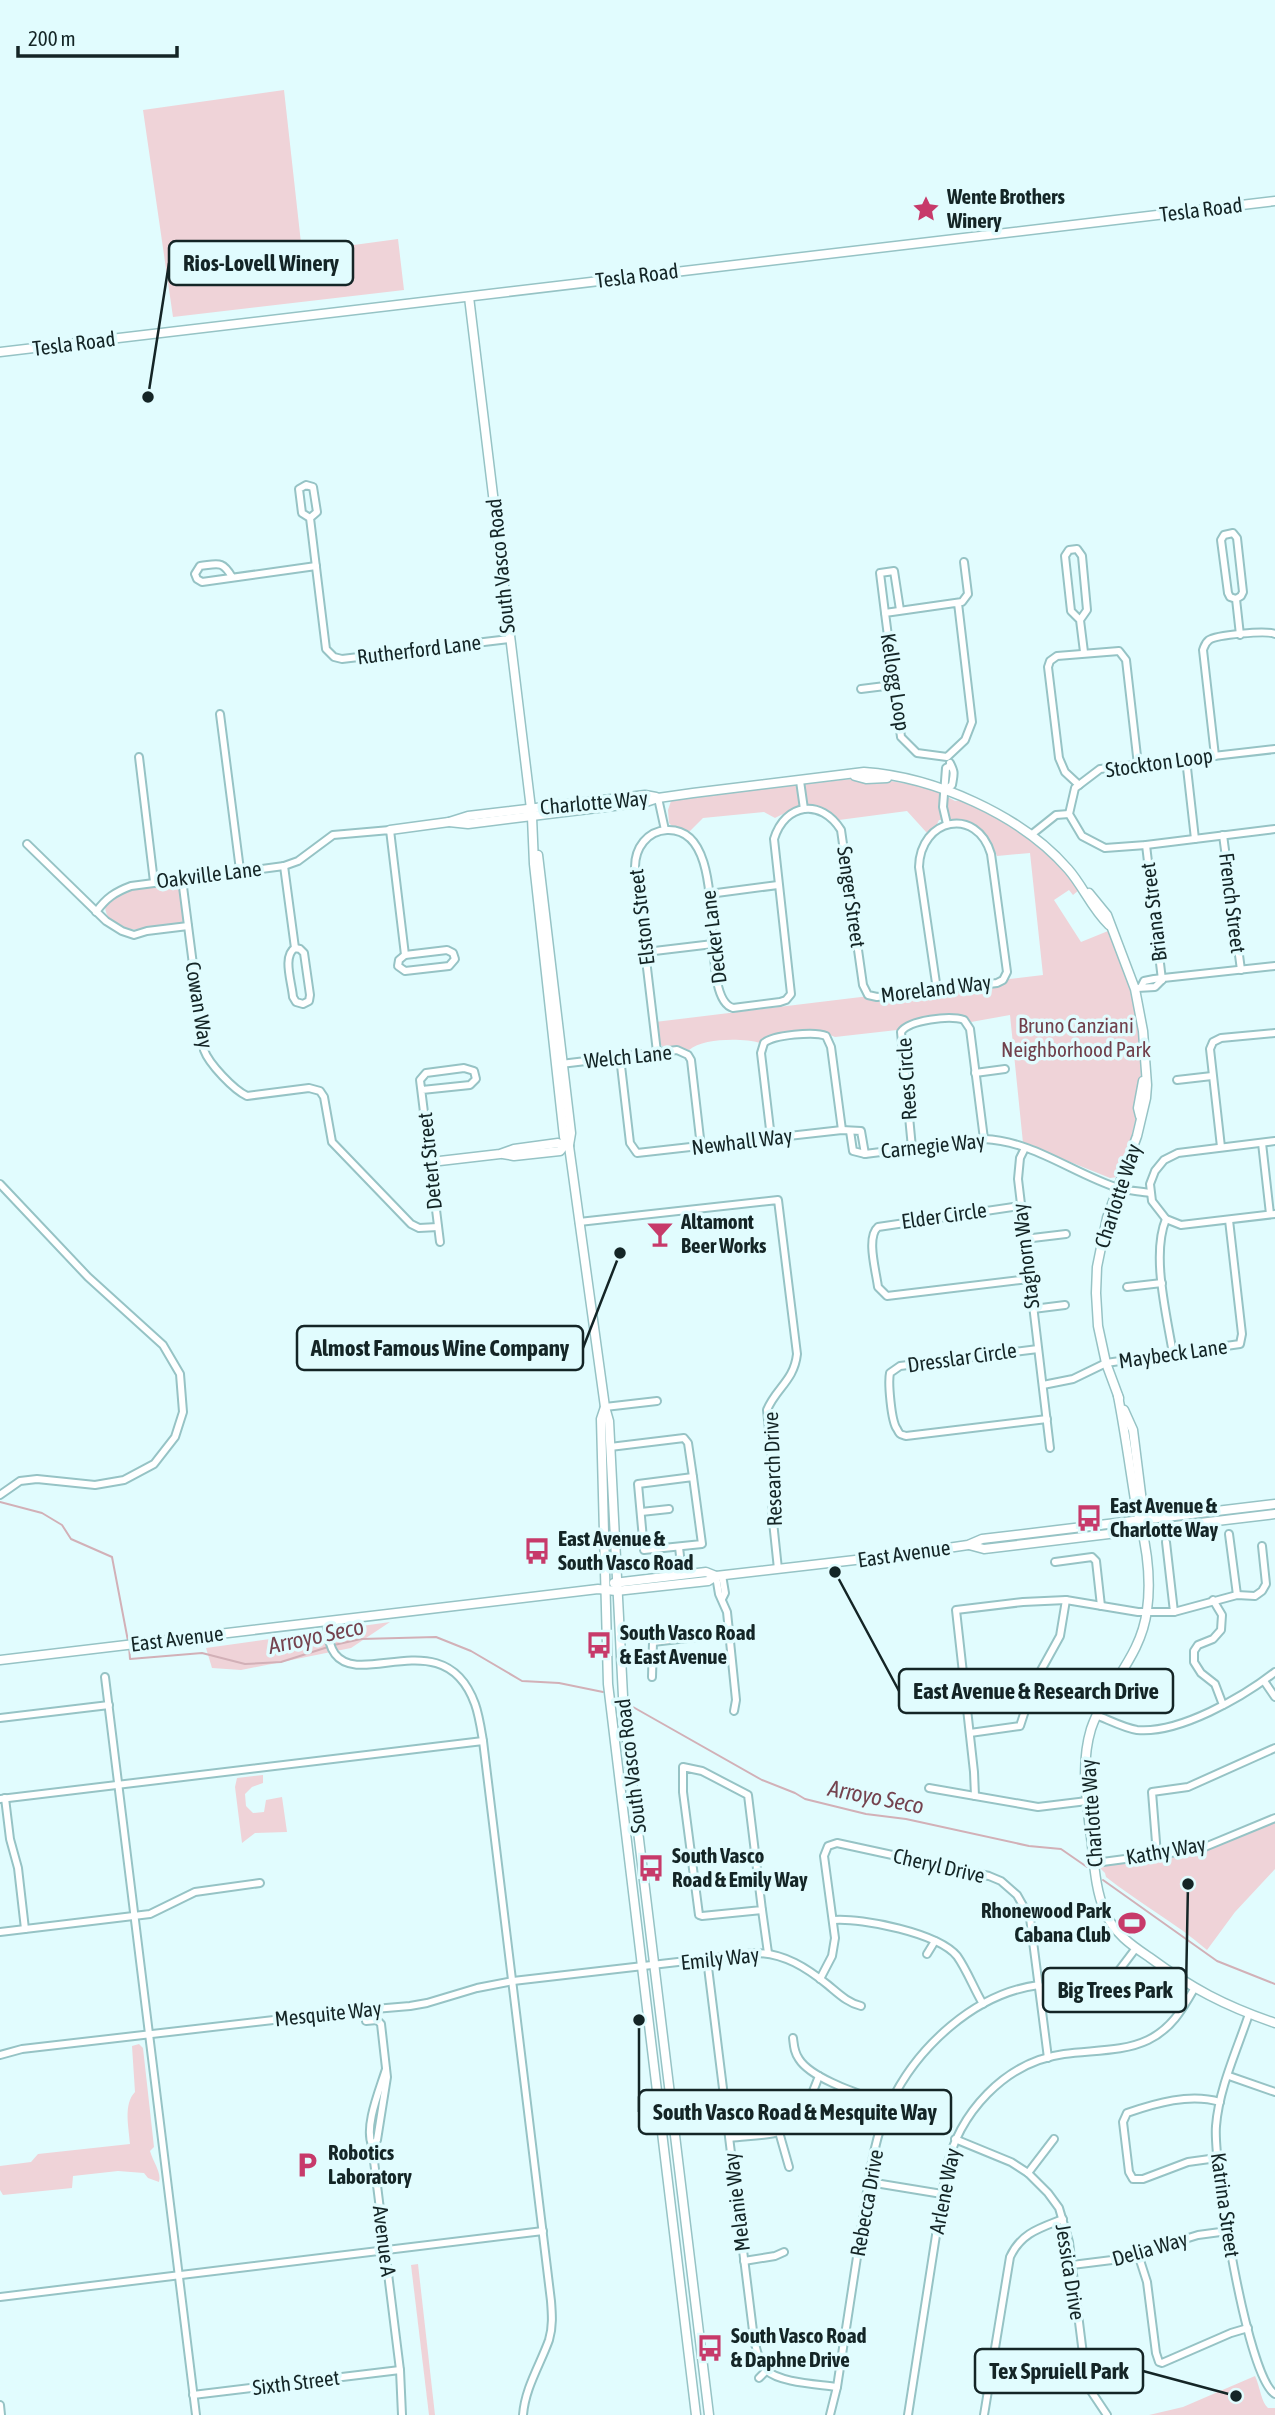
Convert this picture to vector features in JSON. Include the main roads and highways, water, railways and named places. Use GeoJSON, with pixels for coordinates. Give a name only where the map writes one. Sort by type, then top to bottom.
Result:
{"type":"FeatureCollection","features":[{"type":"Feature","properties":{"kind":"main road","name":"Tesla Road"},"geometry":{"type":"LineString","coordinates":[[0,352],[1275,201]]}},
{"type":"Feature","properties":{"kind":"main road","name":"South Vasco Road"},"geometry":{"type":"LineString","coordinates":[[469,297],[531,813],[534,864],[561,1064],[564,1137],[609,1421],[624,1716],[709,2415]]}},
{"type":"Feature","properties":{"kind":"main road","name":"Charlotte Way"},"geometry":{"type":"LineString","coordinates":[[531,813],[645,795],[659,798],[864,772],[890,777],[945,790],[971,800],[1031,835],[1067,867],[1109,925],[1138,988],[1146,1098],[1132,1153],[1102,1239],[1096,1284],[1098,1326],[1106,1363],[1133,1430],[1148,1581],[1147,1612],[1136,1649],[1096,1715],[1087,1744],[1087,1801],[1096,1879],[1101,1903],[1109,1921],[1121,1936],[1194,1989],[1275,2023]]}},
{"type":"Feature","properties":{"kind":"main road","name":"Oakville Lane"},"geometry":{"type":"LineString","coordinates":[[390,830],[449,822],[468,816],[531,813]]}},
{"type":"Feature","properties":{"kind":"main road"},"geometry":{"type":"LineString","coordinates":[[430,1162],[500,1154],[525,1147],[558,1143],[566,1146]]}},
{"type":"Feature","properties":{"kind":"main road","name":"South Vasco Road"},"geometry":{"type":"LineString","coordinates":[[605,1407],[601,1419],[608,1684],[696,2415]]}},
{"type":"Feature","properties":{"kind":"main road","name":"East Avenue"},"geometry":{"type":"LineString","coordinates":[[1141,1525],[1275,1504]]}},
{"type":"Feature","properties":{"kind":"main road","name":"East Avenue"},"geometry":{"type":"LineString","coordinates":[[0,1660],[536,1597],[605,1588],[616,1582],[682,1574],[706,1572],[719,1575],[778,1569],[968,1545],[982,1539],[1275,1514]]}},
{"type":"Feature","properties":{"kind":"main road","name":"East Avenue"},"geometry":{"type":"LineString","coordinates":[[605,1588],[617,1591],[708,1581],[719,1575]]}},
{"type":"Feature","properties":{"kind":"waterway","name":"Arroyo Seco"},"geometry":{"type":"LineString","coordinates":[[0,1502],[42,1513],[62,1525],[71,1539],[112,1557],[128,1641]]}},
{"type":"Feature","properties":{"kind":"waterway","name":"Arroyo Seco"},"geometry":{"type":"LineString","coordinates":[[334,1645],[361,1639],[436,1637],[471,1651],[522,1681],[559,1683],[603,1692]]}},
{"type":"Feature","properties":{"kind":"waterway","name":"Arroyo Seco"},"geometry":{"type":"LineString","coordinates":[[129,1646],[130,1659],[202,1653],[245,1664],[281,1662],[328,1647]]}},
{"type":"Feature","properties":{"kind":"waterway","name":"Arroyo Seco"},"geometry":{"type":"LineString","coordinates":[[633,1707],[762,1780],[805,1799],[866,1814],[906,1819],[1029,1846],[1061,1849],[1087,1867]]}},
{"type":"Feature","properties":{"kind":"waterway","name":"Arroyo Seco"},"geometry":{"type":"LineString","coordinates":[[1103,1880],[1217,1961],[1275,1984]]}},
{"type":"Feature","properties":{"kind":"place","name":"Wente Brothers Winery"},"geometry":{"type":"Point","coordinates":[926,209]}},
{"type":"Feature","properties":{"kind":"place","name":"Rios-Lovell Winery"},"geometry":{"type":"Point","coordinates":[148,397]}},
{"type":"Feature","properties":{"kind":"place","name":"Altamont Beer Works"},"geometry":{"type":"Point","coordinates":[660,1234]}},
{"type":"Feature","properties":{"kind":"place","name":"Almost Famous Wine Company"},"geometry":{"type":"Point","coordinates":[620,1253]}},
{"type":"Feature","properties":{"kind":"place","name":"East Avenue & Charlotte Way"},"geometry":{"type":"Point","coordinates":[1089,1518]}},
{"type":"Feature","properties":{"kind":"place","name":"East Avenue & South Vasco Road"},"geometry":{"type":"Point","coordinates":[537,1551]}},
{"type":"Feature","properties":{"kind":"place","name":"East Avenue & Research Drive"},"geometry":{"type":"Point","coordinates":[835,1572]}},
{"type":"Feature","properties":{"kind":"place","name":"South Vasco Road & East Avenue"},"geometry":{"type":"Point","coordinates":[599,1645]}},
{"type":"Feature","properties":{"kind":"place","name":"South Vasco Road & Emily Way"},"geometry":{"type":"Point","coordinates":[651,1868]}},
{"type":"Feature","properties":{"kind":"place","name":"Big Trees Park"},"geometry":{"type":"Point","coordinates":[1188,1884]}},
{"type":"Feature","properties":{"kind":"place","name":"Rhonewood Park Cabana Club"},"geometry":{"type":"Point","coordinates":[1132,1923]}},
{"type":"Feature","properties":{"kind":"place","name":"South Vasco Road & Mesquite Way"},"geometry":{"type":"Point","coordinates":[639,2020]}},
{"type":"Feature","properties":{"kind":"place","name":"Robotics Laboratory"},"geometry":{"type":"Point","coordinates":[307,2165]}},
{"type":"Feature","properties":{"kind":"place","name":"South Vasco Road & Daphne Drive"},"geometry":{"type":"Point","coordinates":[710,2348]}},
{"type":"Feature","properties":{"kind":"place","name":"Tex Spruiell Park"},"geometry":{"type":"Point","coordinates":[1236,2396]}},
{"type":"Feature","properties":{"kind":"park label","name":"Bruno Canziani Neighborhood Park"},"geometry":{"type":"Point","coordinates":[1076,1038]}}]}
